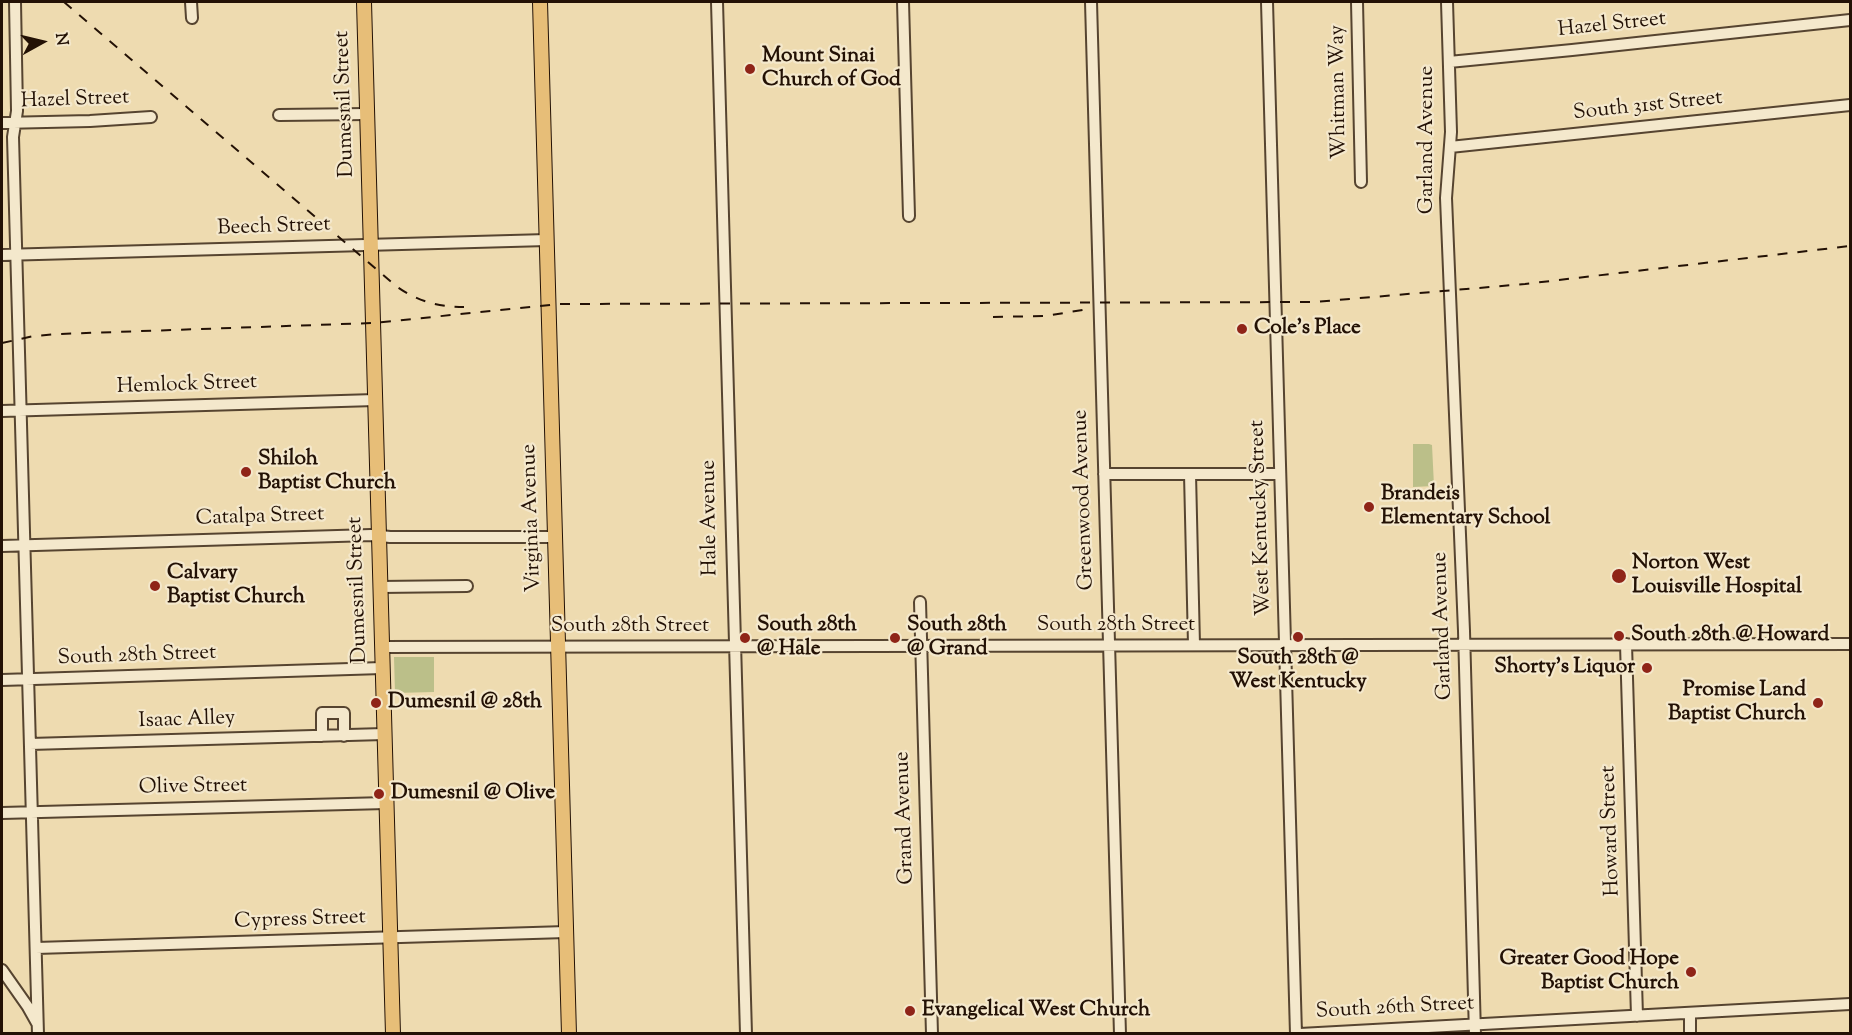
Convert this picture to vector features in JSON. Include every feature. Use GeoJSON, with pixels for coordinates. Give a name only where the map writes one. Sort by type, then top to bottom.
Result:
{"type":"FeatureCollection","features":[{"type":"Feature","properties":{"kind":"main road","name":"Dumesnil Street"},"geometry":{"type":"LineString","coordinates":[[364,2],[393,1034]]}},
{"type":"Feature","properties":{"kind":"main road","name":"Virginia Avenue"},"geometry":{"type":"LineString","coordinates":[[540,2],[569,1034]]}},
{"type":"Feature","properties":{"kind":"street"},"geometry":{"type":"LineString","coordinates":[[15,2],[17,111],[13,137],[40,1030]]}},
{"type":"Feature","properties":{"kind":"street"},"geometry":{"type":"LineString","coordinates":[[191,2],[192,18]]}},
{"type":"Feature","properties":{"kind":"street","name":"Hale Avenue"},"geometry":{"type":"LineString","coordinates":[[717,2],[746,1034]]}},
{"type":"Feature","properties":{"kind":"street"},"geometry":{"type":"LineString","coordinates":[[903,2],[909,216]]}},
{"type":"Feature","properties":{"kind":"street","name":"Greenwood Avenue"},"geometry":{"type":"LineString","coordinates":[[1090,2],[1120,1034]]}},
{"type":"Feature","properties":{"kind":"street","name":"West Kentucky Street"},"geometry":{"type":"LineString","coordinates":[[1267,2],[1298,1034]]}},
{"type":"Feature","properties":{"kind":"street","name":"Whitman Way"},"geometry":{"type":"LineString","coordinates":[[1357,2],[1361,182]]}},
{"type":"Feature","properties":{"kind":"street","name":"Garland Avenue"},"geometry":{"type":"LineString","coordinates":[[1447,2],[1450,147],[1446,198],[1465,644],[1475,1029]]}},
{"type":"Feature","properties":{"kind":"street","name":"Hazel Street"},"geometry":{"type":"LineString","coordinates":[[1449,62],[1851,20]]}},
{"type":"Feature","properties":{"kind":"street","name":"South 31st Street"},"geometry":{"type":"LineString","coordinates":[[1450,147],[1851,105]]}},
{"type":"Feature","properties":{"kind":"street"},"geometry":{"type":"LineString","coordinates":[[279,115],[367,114]]}},
{"type":"Feature","properties":{"kind":"street","name":"Hazel Street"},"geometry":{"type":"LineString","coordinates":[[2,123],[151,117]]}},
{"type":"Feature","properties":{"kind":"street","name":"Beech Street"},"geometry":{"type":"LineString","coordinates":[[2,255],[547,240]]}},
{"type":"Feature","properties":{"kind":"street","name":"Hemlock Street"},"geometry":{"type":"LineString","coordinates":[[2,411],[375,400]]}},
{"type":"Feature","properties":{"kind":"street"},"geometry":{"type":"LineString","coordinates":[[1104,474],[1280,474]]}},
{"type":"Feature","properties":{"kind":"street"},"geometry":{"type":"LineString","coordinates":[[1190,474],[1194,645]]}},
{"type":"Feature","properties":{"kind":"street","name":"Catalpa Street"},"geometry":{"type":"LineString","coordinates":[[2,546],[379,536],[555,537]]}},
{"type":"Feature","properties":{"kind":"street"},"geometry":{"type":"LineString","coordinates":[[380,587],[467,586]]}},
{"type":"Feature","properties":{"kind":"street","name":"Grand Avenue"},"geometry":{"type":"LineString","coordinates":[[920,602],[932,1034]]}},
{"type":"Feature","properties":{"kind":"street","name":"Howard Street"},"geometry":{"type":"LineString","coordinates":[[1626,644],[1637,1016]]}},
{"type":"Feature","properties":{"kind":"street","name":"South 28th Street"},"geometry":{"type":"LineString","coordinates":[[382,647],[1851,644]]}},
{"type":"Feature","properties":{"kind":"street","name":"South 28th Street"},"geometry":{"type":"LineString","coordinates":[[2,680],[382,668]]}},
{"type":"Feature","properties":{"kind":"street"},"geometry":{"type":"LineString","coordinates":[[322,736],[322,713],[344,713],[344,736]]}},
{"type":"Feature","properties":{"kind":"street","name":"Isaac Alley"},"geometry":{"type":"LineString","coordinates":[[30,744],[384,734]]}},
{"type":"Feature","properties":{"kind":"street","name":"Olive Street"},"geometry":{"type":"LineString","coordinates":[[2,813],[386,803]]}},
{"type":"Feature","properties":{"kind":"street","name":"Cypress Street"},"geometry":{"type":"LineString","coordinates":[[36,948],[566,932]]}},
{"type":"Feature","properties":{"kind":"street"},"geometry":{"type":"LineString","coordinates":[[2,970],[40,1030]]}},
{"type":"Feature","properties":{"kind":"street","name":"South 26th Street"},"geometry":{"type":"LineString","coordinates":[[1298,1034],[1475,1029],[1637,1016],[1851,1004]]}},
{"type":"Feature","properties":{"kind":"street"},"geometry":{"type":"LineString","coordinates":[[1690,1013],[1690,1034]]}},
{"type":"Feature","properties":{"kind":"green space"},"geometry":{"type":"Polygon","coordinates":[[[1413,444],[1432,445],[1434,486],[1413,487],[1413,444]]]}},
{"type":"Feature","properties":{"kind":"green space"},"geometry":{"type":"Polygon","coordinates":[[[394,657],[434,657],[434,692],[395,693],[394,657]]]}},
{"type":"Feature","properties":{"kind":"railway"},"geometry":{"type":"LineString","coordinates":[[64,2],[396,286],[428,302],[464,307]]}},
{"type":"Feature","properties":{"kind":"railway"},"geometry":{"type":"LineString","coordinates":[[2,343],[34,336],[58,334],[373,323],[560,304],[1314,302],[1525,284],[1850,246]]}},
{"type":"Feature","properties":{"kind":"railway"},"geometry":{"type":"LineString","coordinates":[[993,317],[1046,316],[1088,309]]}},
{"type":"Feature","properties":{"kind":"place","name":"Mount Sinai Church of God"},"geometry":{"type":"Point","coordinates":[750,69]}},
{"type":"Feature","properties":{"kind":"place","name":"Cole's Place"},"geometry":{"type":"Point","coordinates":[1242,329]}},
{"type":"Feature","properties":{"kind":"place","name":"Shiloh Baptist Church"},"geometry":{"type":"Point","coordinates":[246,472]}},
{"type":"Feature","properties":{"kind":"place","name":"Brandeis Elementary School"},"geometry":{"type":"Point","coordinates":[1369,507]}},
{"type":"Feature","properties":{"kind":"place","name":"Norton West Louisville Hospital"},"geometry":{"type":"Point","coordinates":[1619,576]}},
{"type":"Feature","properties":{"kind":"place","name":"Calvary Baptist Church"},"geometry":{"type":"Point","coordinates":[155,586]}},
{"type":"Feature","properties":{"kind":"place","name":"South 28th @ Howard"},"geometry":{"type":"Point","coordinates":[1619,636]}},
{"type":"Feature","properties":{"kind":"place","name":"South 28th @ West Kentucky"},"geometry":{"type":"Point","coordinates":[1298,637]}},
{"type":"Feature","properties":{"kind":"place","name":"South 28th @ Hale"},"geometry":{"type":"Point","coordinates":[745,638]}},
{"type":"Feature","properties":{"kind":"place","name":"South 28th @ Grand"},"geometry":{"type":"Point","coordinates":[895,638]}},
{"type":"Feature","properties":{"kind":"place","name":"Shorty's Liquor"},"geometry":{"type":"Point","coordinates":[1647,668]}},
{"type":"Feature","properties":{"kind":"place","name":"Dumesnil @ 28th"},"geometry":{"type":"Point","coordinates":[376,703]}},
{"type":"Feature","properties":{"kind":"place","name":"Promise Land Baptist Church"},"geometry":{"type":"Point","coordinates":[1818,703]}},
{"type":"Feature","properties":{"kind":"place","name":"Dumesnil @ Olive"},"geometry":{"type":"Point","coordinates":[379,794]}},
{"type":"Feature","properties":{"kind":"place","name":"Greater Good Hope Baptist Church"},"geometry":{"type":"Point","coordinates":[1691,972]}},
{"type":"Feature","properties":{"kind":"place","name":"Evangelical West Church"},"geometry":{"type":"Point","coordinates":[910,1011]}}]}
